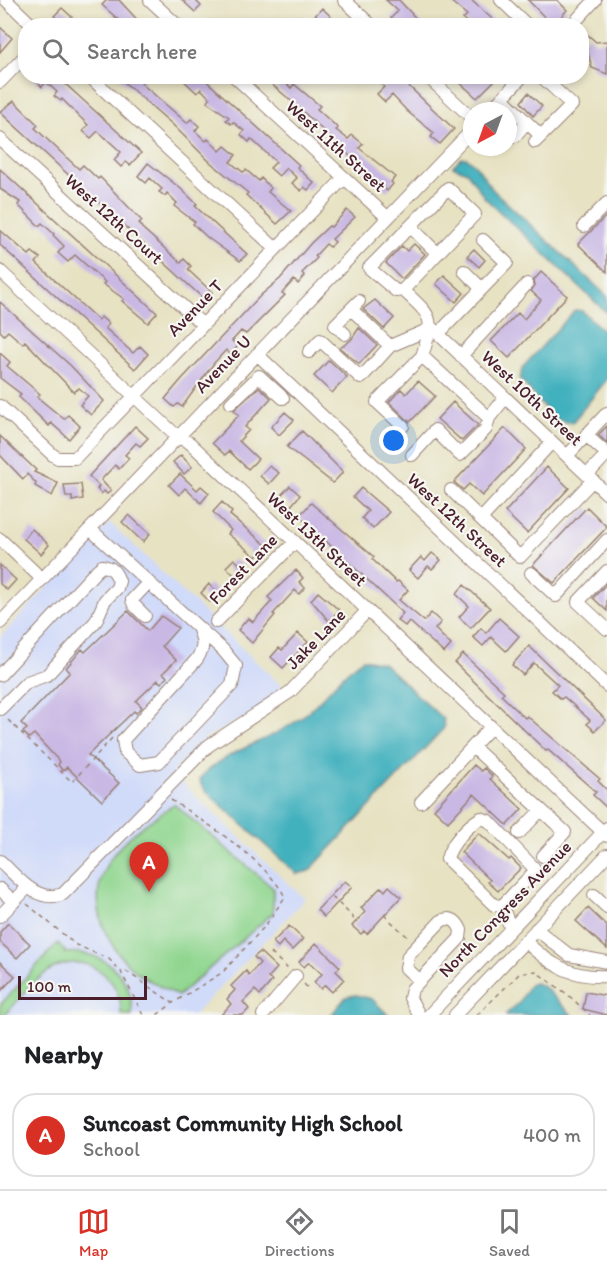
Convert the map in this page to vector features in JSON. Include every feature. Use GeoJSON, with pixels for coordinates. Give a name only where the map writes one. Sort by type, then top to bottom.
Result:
{"type":"FeatureCollection","features":[{"type":"Feature","properties":{"kind":"street"},"geometry":{"type":"LineString","coordinates":[[6,0],[25,18]]}},
{"type":"Feature","properties":{"kind":"street"},"geometry":{"type":"LineString","coordinates":[[150,0],[169,18]]}},
{"type":"Feature","properties":{"kind":"street"},"geometry":{"type":"LineString","coordinates":[[344,0],[363,18]]}},
{"type":"Feature","properties":{"kind":"street"},"geometry":{"type":"LineString","coordinates":[[501,0],[520,18]]}},
{"type":"Feature","properties":{"kind":"street"},"geometry":{"type":"LineString","coordinates":[[578,18],[595,0]]}},
{"type":"Feature","properties":{"kind":"street"},"geometry":{"type":"LineString","coordinates":[[0,82],[18,63]]}},
{"type":"Feature","properties":{"kind":"street"},"geometry":{"type":"LineString","coordinates":[[98,84],[276,249]]}},
{"type":"Feature","properties":{"kind":"street","name":"West 11th Street"},"geometry":{"type":"LineString","coordinates":[[243,84],[388,218]]}},
{"type":"Feature","properties":{"kind":"street"},"geometry":{"type":"LineString","coordinates":[[436,84],[463,110]]}},
{"type":"Feature","properties":{"kind":"street"},"geometry":{"type":"LineString","coordinates":[[498,102],[515,84]]}},
{"type":"Feature","properties":{"kind":"street"},"geometry":{"type":"LineString","coordinates":[[502,98],[538,139],[572,105],[556,84]]}},
{"type":"Feature","properties":{"kind":"street"},"geometry":{"type":"LineString","coordinates":[[517,134],[526,123]]}},
{"type":"Feature","properties":{"kind":"street","name":"West 12th Court"},"geometry":{"type":"LineString","coordinates":[[0,139],[203,325]]}},
{"type":"Feature","properties":{"kind":"street","name":"Avenue U"},"geometry":{"type":"LineString","coordinates":[[0,623],[463,139]]}},
{"type":"Feature","properties":{"kind":"street","name":"Avenue T"},"geometry":{"type":"LineString","coordinates":[[0,406],[53,455],[69,460],[80,454],[344,178]]}},
{"type":"Feature","properties":{"kind":"street"},"geometry":{"type":"LineString","coordinates":[[403,290],[475,214],[448,188],[411,227],[437,253]]}},
{"type":"Feature","properties":{"kind":"street"},"geometry":{"type":"LineString","coordinates":[[584,226],[607,203]]}},
{"type":"Feature","properties":{"kind":"street","name":"West 10th Street"},"geometry":{"type":"LineString","coordinates":[[411,227],[395,239],[369,268],[396,291],[403,290],[425,310],[435,331],[607,494]]}},
{"type":"Feature","properties":{"kind":"street"},"geometry":{"type":"LineString","coordinates":[[403,426],[377,402],[422,357],[435,331],[507,263],[483,240]]}},
{"type":"Feature","properties":{"kind":"street","name":"West 13th Street"},"geometry":{"type":"LineString","coordinates":[[0,271],[178,437],[190,443],[491,727],[606,832]]}},
{"type":"Feature","properties":{"kind":"street"},"geometry":{"type":"LineString","coordinates":[[464,271],[482,289]]}},
{"type":"Feature","properties":{"kind":"street"},"geometry":{"type":"LineString","coordinates":[[461,356],[527,284]]}},
{"type":"Feature","properties":{"kind":"street"},"geometry":{"type":"LineString","coordinates":[[345,334],[335,325],[355,305],[390,346]]}},
{"type":"Feature","properties":{"kind":"street"},"geometry":{"type":"LineString","coordinates":[[309,352],[320,340],[361,378],[390,346],[435,331]]}},
{"type":"Feature","properties":{"kind":"street","name":"West 12th Street"},"geometry":{"type":"LineString","coordinates":[[257,354],[607,686]]}},
{"type":"Feature","properties":{"kind":"street"},"geometry":{"type":"LineString","coordinates":[[422,357],[489,418]]}},
{"type":"Feature","properties":{"kind":"street"},"geometry":{"type":"LineString","coordinates":[[240,372],[251,384]]}},
{"type":"Feature","properties":{"kind":"street"},"geometry":{"type":"LineString","coordinates":[[225,388],[234,401],[259,376],[279,395],[285,381]]}},
{"type":"Feature","properties":{"kind":"street"},"geometry":{"type":"LineString","coordinates":[[412,454],[435,430],[460,454],[486,429],[489,418],[505,398]]}},
{"type":"Feature","properties":{"kind":"street"},"geometry":{"type":"LineString","coordinates":[[567,456],[607,413]]}},
{"type":"Feature","properties":{"kind":"street"},"geometry":{"type":"LineString","coordinates":[[452,490],[520,557],[590,478],[607,454],[586,435]]}},
{"type":"Feature","properties":{"kind":"street"},"geometry":{"type":"LineString","coordinates":[[481,519],[552,442]]}},
{"type":"Feature","properties":{"kind":"street"},"geometry":{"type":"LineString","coordinates":[[90,530],[223,650],[236,666],[232,685],[159,762],[140,765],[125,752],[123,740],[197,659],[203,650],[203,640],[199,630]]}},
{"type":"Feature","properties":{"kind":"street"},"geometry":{"type":"LineString","coordinates":[[0,539],[42,579]]}},
{"type":"Feature","properties":{"kind":"street"},"geometry":{"type":"LineString","coordinates":[[531,573],[556,596],[607,540]]}},
{"type":"Feature","properties":{"kind":"street","name":"Forest Lane"},"geometry":{"type":"LineString","coordinates":[[216,622],[295,542]]}},
{"type":"Feature","properties":{"kind":"street"},"geometry":{"type":"LineString","coordinates":[[0,709],[27,682],[47,675],[96,621],[105,600],[117,588],[119,581],[115,572],[110,567],[102,566],[97,570],[1,672]]}},
{"type":"Feature","properties":{"kind":"street"},"geometry":{"type":"LineString","coordinates":[[607,572],[578,602],[607,629]]}},
{"type":"Feature","properties":{"kind":"street"},"geometry":{"type":"LineString","coordinates":[[146,616],[132,600],[148,583]]}},
{"type":"Feature","properties":{"kind":"street","name":"Jake Lane"},"geometry":{"type":"LineString","coordinates":[[28,887],[42,896],[63,894],[208,746],[290,692],[368,611]]}},
{"type":"Feature","properties":{"kind":"street"},"geometry":{"type":"LineString","coordinates":[[421,802],[491,727]]}},
{"type":"Feature","properties":{"kind":"street"},"geometry":{"type":"LineString","coordinates":[[473,747],[565,832],[543,856]]}},
{"type":"Feature","properties":{"kind":"street"},"geometry":{"type":"LineString","coordinates":[[519,833],[541,810]]}},
{"type":"Feature","properties":{"kind":"street"},"geometry":{"type":"LineString","coordinates":[[481,819],[489,821],[534,868],[533,873],[502,906],[494,905],[447,859],[448,851],[474,822],[481,819]]}},
{"type":"Feature","properties":{"kind":"street","name":"North Congress Avenue"},"geometry":{"type":"LineString","coordinates":[[429,1015],[606,832]]}},
{"type":"Feature","properties":{"kind":"street","name":"North Congress Avenue"},"geometry":{"type":"LineString","coordinates":[[454,1015],[607,855]]}},
{"type":"Feature","properties":{"kind":"street"},"geometry":{"type":"LineString","coordinates":[[0,861],[28,887],[19,902],[0,916]]}},
{"type":"Feature","properties":{"kind":"street"},"geometry":{"type":"LineString","coordinates":[[0,889],[19,902]]}},
{"type":"Feature","properties":{"kind":"street"},"geometry":{"type":"LineString","coordinates":[[594,895],[607,907]]}},
{"type":"Feature","properties":{"kind":"street"},"geometry":{"type":"LineString","coordinates":[[502,906],[511,929]]}},
{"type":"Feature","properties":{"kind":"street"},"geometry":{"type":"LineString","coordinates":[[419,980],[406,968],[405,962],[417,945],[446,919],[455,921],[461,930],[460,938],[412,989],[410,998],[412,1008],[419,1015]]}},
{"type":"Feature","properties":{"kind":"street"},"geometry":{"type":"LineString","coordinates":[[536,929],[560,950],[573,957],[607,962]]}},
{"type":"Feature","properties":{"kind":"street"},"geometry":{"type":"LineString","coordinates":[[525,941],[555,967],[584,976],[607,976]]}},
{"type":"Feature","properties":{"kind":"street"},"geometry":{"type":"LineString","coordinates":[[570,973],[573,957]]}},
{"type":"Feature","properties":{"kind":"street"},"geometry":{"type":"LineString","coordinates":[[263,1015],[296,976]]}},
{"type":"Feature","properties":{"kind":"path"},"geometry":{"type":"LineString","coordinates":[[8,720],[72,782],[116,734]]}},
{"type":"Feature","properties":{"kind":"path"},"geometry":{"type":"LineString","coordinates":[[158,1015],[172,1003],[223,972],[265,926],[285,897],[281,888],[252,859],[166,796]]}},
{"type":"Feature","properties":{"kind":"path"},"geometry":{"type":"LineString","coordinates":[[332,897],[353,917],[354,924]]}},
{"type":"Feature","properties":{"kind":"path"},"geometry":{"type":"LineString","coordinates":[[19,902],[76,945],[109,959],[121,972],[143,1015]]}},
{"type":"Feature","properties":{"kind":"path"},"geometry":{"type":"LineString","coordinates":[[384,915],[417,945]]}},
{"type":"Feature","properties":{"kind":"path"},"geometry":{"type":"LineString","coordinates":[[121,972],[124,970],[172,1003]]}},
{"type":"Feature","properties":{"kind":"path"},"geometry":{"type":"LineString","coordinates":[[477,1015],[519,974],[535,971],[567,994],[590,1015]]}},
{"type":"Feature","properties":{"kind":"shaded area"},"geometry":{"type":"Polygon","coordinates":[[[109,522],[284,688],[264,708],[207,737],[173,772],[195,796],[305,899],[194,1015],[0,1015],[0,637],[109,522]]]}},
{"type":"Feature","properties":{"kind":"green space"},"geometry":{"type":"Polygon","coordinates":[[[174,804],[273,888],[273,913],[178,996],[140,975],[122,958],[105,929],[98,897],[100,881],[117,850],[137,831],[174,804]]]}},
{"type":"Feature","properties":{"kind":"green space"},"geometry":{"type":"Polygon","coordinates":[[[58,943],[65,951],[64,953],[91,956],[113,968],[128,988],[132,1015],[121,1015],[116,990],[109,979],[89,965],[77,963],[65,964],[45,973],[5,1015],[0,1015],[0,1005],[58,943]]]}},
{"type":"Feature","properties":{"kind":"water"},"geometry":{"type":"Polygon","coordinates":[[[461,158],[467,158],[477,167],[493,190],[607,296],[607,313],[485,198],[467,172],[453,166],[461,158]]]}},
{"type":"Feature","properties":{"kind":"water"},"geometry":{"type":"Polygon","coordinates":[[[575,310],[582,311],[607,334],[607,379],[572,423],[554,419],[520,379],[523,367],[575,310]]]}},
{"type":"Feature","properties":{"kind":"water"},"geometry":{"type":"Polygon","coordinates":[[[363,659],[383,663],[443,719],[444,728],[309,871],[297,874],[208,793],[201,785],[200,778],[222,760],[295,722],[363,659]]]}},
{"type":"Feature","properties":{"kind":"water"},"geometry":{"type":"Polygon","coordinates":[[[535,983],[544,987],[572,1015],[505,1015],[519,1003],[529,985],[535,983]]]}},
{"type":"Feature","properties":{"kind":"water"},"geometry":{"type":"Polygon","coordinates":[[[356,995],[372,999],[388,1015],[331,1015],[346,997],[356,995]]]}},
{"type":"Feature","properties":{"kind":"building"},"geometry":{"type":"Polygon","coordinates":[[[107,0],[119,0],[136,18],[117,18],[102,5],[107,0]]]}},
{"type":"Feature","properties":{"kind":"building"},"geometry":{"type":"Polygon","coordinates":[[[182,0],[195,0],[201,6],[195,12],[182,0]]]}},
{"type":"Feature","properties":{"kind":"building"},"geometry":{"type":"Polygon","coordinates":[[[386,0],[399,0],[416,18],[391,18],[398,11],[386,0]]]}},
{"type":"Feature","properties":{"kind":"building"},"geometry":{"type":"Polygon","coordinates":[[[449,0],[471,0],[491,18],[464,18],[467,15],[449,0]]]}},
{"type":"Feature","properties":{"kind":"building"},"geometry":{"type":"Polygon","coordinates":[[[528,0],[557,0],[567,10],[560,18],[545,18],[528,0]]]}},
{"type":"Feature","properties":{"kind":"building"},"geometry":{"type":"Polygon","coordinates":[[[62,8],[73,18],[56,18],[54,16],[62,8]]]}},
{"type":"Feature","properties":{"kind":"building"},"geometry":{"type":"Polygon","coordinates":[[[322,8],[333,18],[313,18],[322,8]]]}},
{"type":"Feature","properties":{"kind":"building"},"geometry":{"type":"Polygon","coordinates":[[[0,27],[12,38],[0,52],[0,27]]]}},
{"type":"Feature","properties":{"kind":"building"},"geometry":{"type":"Polygon","coordinates":[[[589,36],[596,42],[607,41],[607,74],[592,68],[589,57],[589,36]]]}},
{"type":"Feature","properties":{"kind":"building"},"geometry":{"type":"Polygon","coordinates":[[[48,84],[65,84],[141,153],[130,165],[126,162],[121,167],[114,160],[121,152],[98,131],[91,138],[83,131],[88,125],[62,99],[61,101],[54,96],[57,92],[48,84]]]}},
{"type":"Feature","properties":{"kind":"building"},"geometry":{"type":"Polygon","coordinates":[[[126,84],[142,84],[187,123],[191,119],[199,126],[195,131],[206,141],[208,139],[220,151],[225,146],[236,155],[230,162],[243,172],[246,170],[259,181],[261,178],[271,188],[268,192],[291,211],[277,224],[246,195],[248,193],[210,162],[173,125],[126,84]]]}},
{"type":"Feature","properties":{"kind":"building"},"geometry":{"type":"Polygon","coordinates":[[[187,84],[210,84],[299,165],[297,167],[314,183],[308,190],[304,187],[301,191],[292,183],[297,178],[286,168],[279,176],[270,168],[276,162],[251,139],[249,142],[241,135],[244,131],[233,122],[231,124],[226,120],[229,117],[207,102],[210,98],[201,89],[197,93],[187,84]]]}},
{"type":"Feature","properties":{"kind":"building"},"geometry":{"type":"Polygon","coordinates":[[[271,84],[287,84],[291,88],[294,84],[320,106],[317,109],[338,128],[336,130],[348,139],[352,135],[363,144],[359,148],[395,177],[387,191],[271,84]]]}},
{"type":"Feature","properties":{"kind":"building"},"geometry":{"type":"Polygon","coordinates":[[[381,84],[406,84],[454,129],[440,144],[431,137],[434,133],[408,112],[392,95],[385,102],[377,94],[384,87],[381,84]]]}},
{"type":"Feature","properties":{"kind":"building"},"geometry":{"type":"Polygon","coordinates":[[[461,84],[491,84],[477,98],[461,84]]]}},
{"type":"Feature","properties":{"kind":"building"},"geometry":{"type":"Polygon","coordinates":[[[528,93],[542,106],[533,116],[521,102],[528,93]]]}},
{"type":"Feature","properties":{"kind":"building"},"geometry":{"type":"Polygon","coordinates":[[[14,101],[38,125],[35,128],[79,169],[83,165],[98,179],[100,177],[142,221],[139,223],[142,228],[181,263],[184,259],[191,266],[188,270],[212,292],[205,300],[0,112],[14,101]]]}},
{"type":"Feature","properties":{"kind":"building"},"geometry":{"type":"Polygon","coordinates":[[[148,163],[180,188],[197,204],[195,206],[247,254],[240,261],[208,238],[193,224],[195,222],[174,206],[177,203],[167,193],[165,196],[159,192],[162,189],[150,178],[146,183],[138,176],[148,163]]]}},
{"type":"Feature","properties":{"kind":"building"},"geometry":{"type":"Polygon","coordinates":[[[0,169],[157,313],[148,323],[122,301],[124,299],[103,284],[105,282],[75,255],[68,262],[58,253],[64,246],[54,234],[42,223],[39,226],[18,205],[20,202],[0,189],[0,169]]]}},
{"type":"Feature","properties":{"kind":"building"},"geometry":{"type":"Polygon","coordinates":[[[347,210],[355,217],[332,239],[335,242],[330,247],[326,244],[315,256],[317,258],[302,273],[305,276],[298,284],[294,280],[282,293],[285,295],[246,334],[241,331],[232,341],[238,346],[230,354],[226,350],[214,363],[182,407],[178,404],[174,407],[165,399],[261,295],[280,279],[311,243],[347,210]]]}},
{"type":"Feature","properties":{"kind":"building"},"geometry":{"type":"Polygon","coordinates":[[[607,215],[607,272],[578,244],[607,215]]]}},
{"type":"Feature","properties":{"kind":"building"},"geometry":{"type":"Polygon","coordinates":[[[0,230],[29,255],[32,252],[40,258],[36,263],[98,320],[101,317],[109,324],[105,328],[133,353],[140,346],[148,354],[135,369],[0,245],[0,230]]]}},
{"type":"Feature","properties":{"kind":"building"},"geometry":{"type":"Polygon","coordinates":[[[414,244],[425,254],[402,279],[386,263],[402,246],[407,251],[414,244]]]}},
{"type":"Feature","properties":{"kind":"building"},"geometry":{"type":"Polygon","coordinates":[[[474,249],[485,260],[479,267],[467,256],[474,249]]]}},
{"type":"Feature","properties":{"kind":"building"},"geometry":{"type":"Polygon","coordinates":[[[541,272],[567,296],[509,358],[491,341],[518,313],[524,319],[541,300],[531,291],[535,285],[534,280],[541,272]]]}},
{"type":"Feature","properties":{"kind":"building"},"geometry":{"type":"Polygon","coordinates":[[[444,275],[464,293],[456,302],[436,284],[444,275]]]}},
{"type":"Feature","properties":{"kind":"building"},"geometry":{"type":"Polygon","coordinates":[[[375,300],[394,318],[384,329],[363,309],[375,300]]]}},
{"type":"Feature","properties":{"kind":"building"},"geometry":{"type":"Polygon","coordinates":[[[0,302],[71,366],[104,401],[91,415],[80,405],[88,396],[79,388],[74,392],[25,341],[23,344],[8,331],[4,335],[0,331],[0,302]]]}},
{"type":"Feature","properties":{"kind":"building"},"geometry":{"type":"Polygon","coordinates":[[[359,328],[377,345],[359,364],[340,348],[351,340],[359,328]]]}},
{"type":"Feature","properties":{"kind":"building"},"geometry":{"type":"Polygon","coordinates":[[[0,353],[10,362],[7,366],[40,394],[37,397],[64,419],[68,415],[80,426],[69,439],[51,423],[49,426],[19,397],[21,394],[0,378],[0,353]]]}},
{"type":"Feature","properties":{"kind":"building"},"geometry":{"type":"Polygon","coordinates":[[[329,360],[347,377],[332,393],[314,376],[329,360]]]}},
{"type":"Feature","properties":{"kind":"building"},"geometry":{"type":"Polygon","coordinates":[[[418,381],[435,396],[410,422],[389,402],[401,389],[406,394],[418,381]]]}},
{"type":"Feature","properties":{"kind":"building"},"geometry":{"type":"Polygon","coordinates":[[[259,387],[271,398],[245,427],[249,430],[239,441],[258,459],[248,469],[229,451],[225,455],[212,443],[239,415],[234,410],[259,387]]]}},
{"type":"Feature","properties":{"kind":"building"},"geometry":{"type":"Polygon","coordinates":[[[453,402],[478,425],[462,441],[437,419],[453,402]]]}},
{"type":"Feature","properties":{"kind":"building"},"geometry":{"type":"Polygon","coordinates":[[[285,412],[294,420],[279,435],[271,427],[285,412]]]}},
{"type":"Feature","properties":{"kind":"building"},"geometry":{"type":"Polygon","coordinates":[[[135,426],[148,438],[140,446],[136,443],[125,455],[129,458],[119,469],[115,465],[101,480],[111,491],[107,494],[104,491],[101,494],[97,489],[99,486],[89,476],[135,426]]]}},
{"type":"Feature","properties":{"kind":"building"},"geometry":{"type":"Polygon","coordinates":[[[607,426],[607,443],[598,435],[607,426]]]}},
{"type":"Feature","properties":{"kind":"building"},"geometry":{"type":"Polygon","coordinates":[[[505,428],[526,449],[482,496],[469,484],[463,490],[454,482],[505,428]]]}},
{"type":"Feature","properties":{"kind":"building"},"geometry":{"type":"Polygon","coordinates":[[[302,431],[343,472],[333,483],[287,447],[302,431]]]}},
{"type":"Feature","properties":{"kind":"building"},"geometry":{"type":"Polygon","coordinates":[[[0,436],[36,470],[34,472],[58,483],[52,496],[35,486],[36,483],[27,474],[23,479],[0,455],[0,436]]]}},
{"type":"Feature","properties":{"kind":"building"},"geometry":{"type":"Polygon","coordinates":[[[181,455],[192,467],[184,474],[173,462],[181,455]]]}},
{"type":"Feature","properties":{"kind":"building"},"geometry":{"type":"Polygon","coordinates":[[[269,466],[279,473],[269,484],[260,476],[269,466]]]}},
{"type":"Feature","properties":{"kind":"building"},"geometry":{"type":"Polygon","coordinates":[[[547,467],[569,488],[527,533],[505,512],[547,467]]]}},
{"type":"Feature","properties":{"kind":"building"},"geometry":{"type":"Polygon","coordinates":[[[180,474],[197,490],[201,486],[209,493],[201,503],[185,488],[179,495],[169,485],[180,474]]]}},
{"type":"Feature","properties":{"kind":"building"},"geometry":{"type":"Polygon","coordinates":[[[81,484],[83,499],[72,501],[72,497],[66,497],[64,485],[81,484]]]}},
{"type":"Feature","properties":{"kind":"building"},"geometry":{"type":"Polygon","coordinates":[[[290,486],[300,495],[291,506],[280,496],[290,486]]]}},
{"type":"Feature","properties":{"kind":"building"},"geometry":{"type":"Polygon","coordinates":[[[361,488],[389,512],[373,529],[362,518],[368,511],[353,497],[361,488]]]}},
{"type":"Feature","properties":{"kind":"building"},"geometry":{"type":"Polygon","coordinates":[[[222,502],[232,512],[230,515],[266,545],[256,557],[228,534],[231,530],[213,512],[222,502]]]}},
{"type":"Feature","properties":{"kind":"building"},"geometry":{"type":"Polygon","coordinates":[[[311,503],[374,557],[372,559],[396,582],[398,581],[408,590],[399,600],[424,621],[431,613],[441,622],[435,629],[451,645],[444,653],[409,621],[405,626],[397,620],[403,613],[299,516],[311,503]]]}},
{"type":"Feature","properties":{"kind":"building"},"geometry":{"type":"Polygon","coordinates":[[[587,507],[607,527],[554,583],[533,565],[587,507]]]}},
{"type":"Feature","properties":{"kind":"building"},"geometry":{"type":"Polygon","coordinates":[[[129,515],[150,534],[143,542],[122,522],[129,515]]]}},
{"type":"Feature","properties":{"kind":"building"},"geometry":{"type":"Polygon","coordinates":[[[32,529],[49,545],[41,554],[24,539],[32,529]]]}},
{"type":"Feature","properties":{"kind":"building"},"geometry":{"type":"Polygon","coordinates":[[[432,553],[441,560],[432,569],[428,566],[418,578],[409,570],[421,557],[425,561],[432,553]]]}},
{"type":"Feature","properties":{"kind":"building"},"geometry":{"type":"Polygon","coordinates":[[[234,559],[243,567],[235,576],[226,567],[234,559]]]}},
{"type":"Feature","properties":{"kind":"building"},"geometry":{"type":"Polygon","coordinates":[[[0,565],[16,580],[7,590],[0,584],[0,565]]]}},
{"type":"Feature","properties":{"kind":"building"},"geometry":{"type":"Polygon","coordinates":[[[296,570],[303,578],[299,582],[305,588],[299,594],[295,590],[273,614],[275,615],[252,643],[238,630],[248,618],[253,622],[272,601],[268,597],[296,570]]]}},
{"type":"Feature","properties":{"kind":"building"},"geometry":{"type":"Polygon","coordinates":[[[607,583],[607,611],[593,598],[607,583]]]}},
{"type":"Feature","properties":{"kind":"building"},"geometry":{"type":"Polygon","coordinates":[[[209,584],[219,593],[210,602],[201,593],[209,584]]]}},
{"type":"Feature","properties":{"kind":"building"},"geometry":{"type":"Polygon","coordinates":[[[464,585],[490,608],[471,628],[459,617],[469,606],[456,594],[464,585]]]}},
{"type":"Feature","properties":{"kind":"building"},"geometry":{"type":"Polygon","coordinates":[[[318,592],[339,610],[329,621],[311,600],[318,592]]]}},
{"type":"Feature","properties":{"kind":"building"},"geometry":{"type":"Polygon","coordinates":[[[128,611],[148,631],[161,616],[178,628],[162,646],[176,660],[163,673],[167,677],[161,683],[158,680],[136,701],[142,707],[136,713],[134,711],[88,755],[119,783],[102,801],[67,767],[63,771],[58,765],[60,762],[34,734],[29,738],[23,732],[27,729],[21,723],[70,672],[66,668],[82,649],[85,652],[128,611]]]}},
{"type":"Feature","properties":{"kind":"building"},"geometry":{"type":"Polygon","coordinates":[[[499,618],[519,636],[506,651],[491,637],[483,646],[473,637],[481,628],[486,633],[499,618]]]}},
{"type":"Feature","properties":{"kind":"building"},"geometry":{"type":"Polygon","coordinates":[[[298,633],[308,642],[283,668],[271,657],[279,648],[282,650],[298,633]]]}},
{"type":"Feature","properties":{"kind":"building"},"geometry":{"type":"Polygon","coordinates":[[[529,646],[606,720],[595,731],[587,724],[590,720],[564,697],[561,699],[552,691],[558,685],[534,663],[523,675],[512,665],[529,646]]]}},
{"type":"Feature","properties":{"kind":"building"},"geometry":{"type":"Polygon","coordinates":[[[463,654],[504,692],[501,695],[525,718],[527,716],[600,779],[598,781],[607,790],[607,808],[593,795],[596,792],[548,750],[546,751],[455,663],[463,654]]]}},
{"type":"Feature","properties":{"kind":"building"},"geometry":{"type":"Polygon","coordinates":[[[474,765],[481,771],[484,768],[492,776],[490,779],[522,809],[507,825],[474,794],[448,822],[434,809],[474,765]]]}},
{"type":"Feature","properties":{"kind":"building"},"geometry":{"type":"Polygon","coordinates":[[[479,833],[521,868],[498,891],[461,852],[479,833]]]}},
{"type":"Feature","properties":{"kind":"building"},"geometry":{"type":"Polygon","coordinates":[[[345,881],[352,887],[324,917],[317,910],[345,881]]]}},
{"type":"Feature","properties":{"kind":"building"},"geometry":{"type":"Polygon","coordinates":[[[389,886],[401,897],[367,934],[364,931],[361,934],[352,926],[365,912],[361,908],[381,887],[385,891],[389,886]]]}},
{"type":"Feature","properties":{"kind":"building"},"geometry":{"type":"Polygon","coordinates":[[[588,908],[607,926],[607,949],[576,921],[588,908]]]}},
{"type":"Feature","properties":{"kind":"building"},"geometry":{"type":"Polygon","coordinates":[[[8,923],[30,944],[17,958],[0,942],[0,932],[8,923]]]}},
{"type":"Feature","properties":{"kind":"building"},"geometry":{"type":"Polygon","coordinates":[[[289,926],[303,939],[292,950],[283,941],[278,947],[273,942],[289,926]]]}},
{"type":"Feature","properties":{"kind":"building"},"geometry":{"type":"Polygon","coordinates":[[[316,943],[340,967],[336,971],[344,979],[332,992],[325,985],[321,989],[314,982],[322,974],[309,962],[304,967],[299,962],[316,943]]]}},
{"type":"Feature","properties":{"kind":"building"},"geometry":{"type":"Polygon","coordinates":[[[260,952],[277,968],[268,978],[272,981],[260,995],[255,990],[243,1002],[249,1009],[243,1015],[221,1015],[231,1004],[227,999],[235,990],[231,986],[246,971],[249,975],[260,963],[254,957],[260,952]]]}},
{"type":"Feature","properties":{"kind":"building"},"geometry":{"type":"Polygon","coordinates":[[[0,962],[15,976],[0,992],[0,962]]]}},
{"type":"Feature","properties":{"kind":"building"},"geometry":{"type":"Polygon","coordinates":[[[586,992],[607,996],[607,1015],[583,1009],[586,992]]]}},
{"type":"Feature","properties":{"kind":"place","name":"Suncoast Community High School"},"geometry":{"type":"Point","coordinates":[149,892]}}]}
